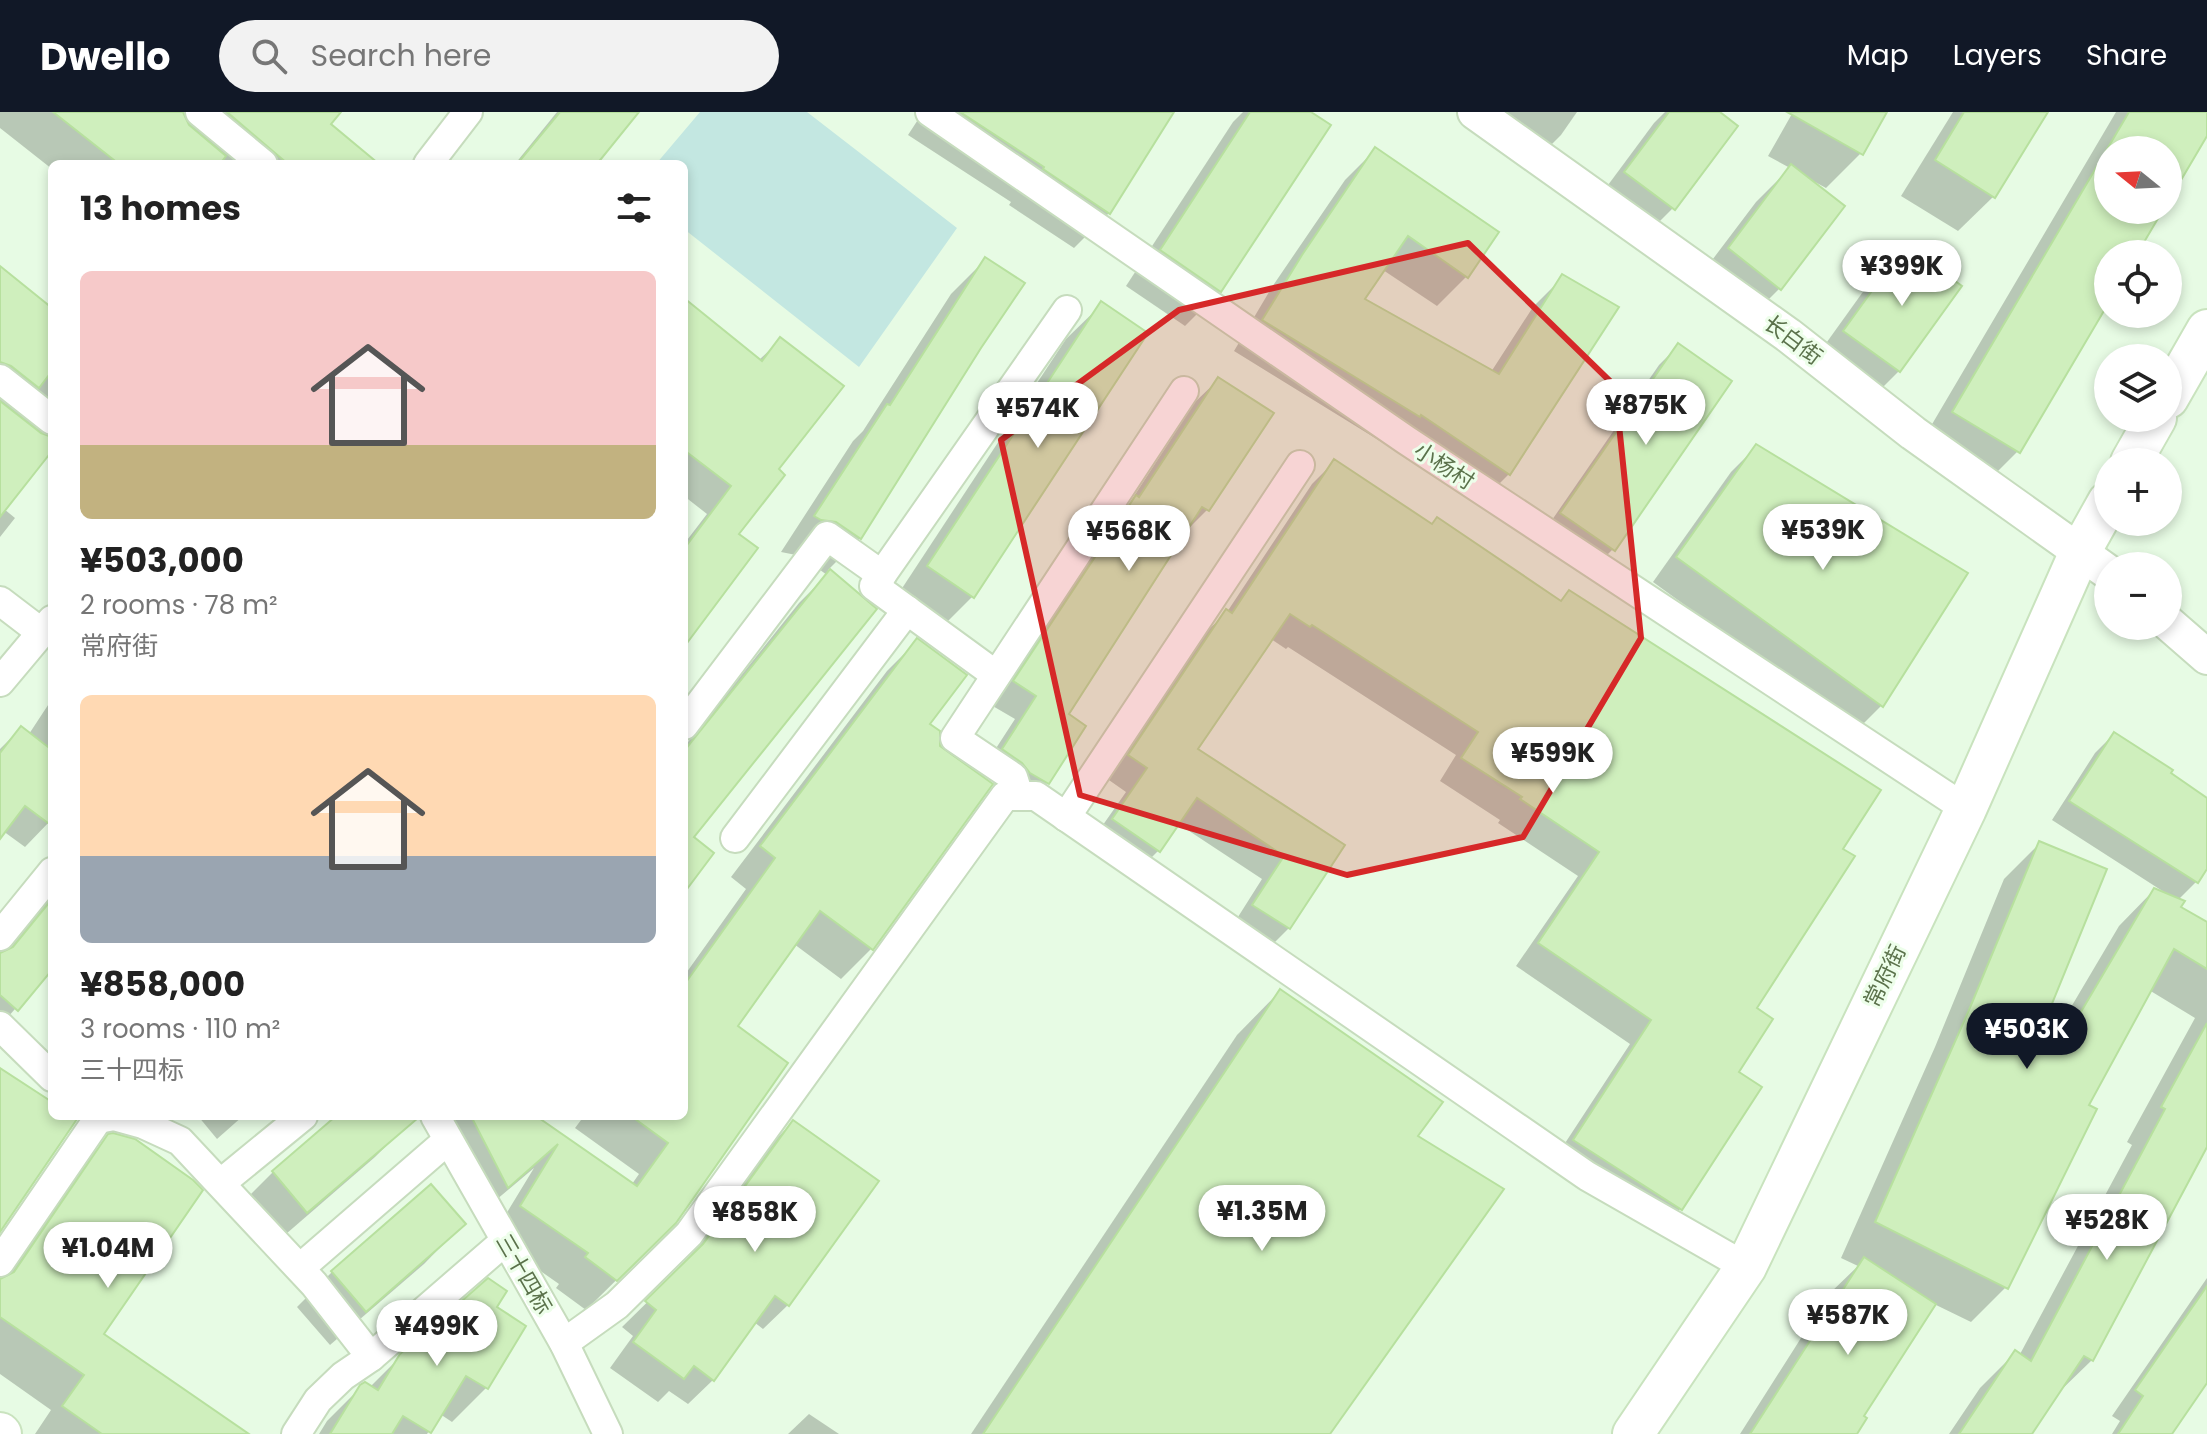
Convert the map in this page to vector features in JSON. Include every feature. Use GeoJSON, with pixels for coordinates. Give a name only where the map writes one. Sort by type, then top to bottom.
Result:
{"type":"FeatureCollection","features":[{"type":"Feature","properties":{"kind":"main road"},"geometry":{"type":"LineString","coordinates":[[2182,374],[2207,330]]}},
{"type":"Feature","properties":{"kind":"main road","name":"常府街"},"geometry":{"type":"LineString","coordinates":[[1633,1434],[1746,1267],[1966,809],[2094,562]]}},
{"type":"Feature","properties":{"kind":"street"},"geometry":{"type":"LineString","coordinates":[[200,112],[258,160]]}},
{"type":"Feature","properties":{"kind":"street"},"geometry":{"type":"LineString","coordinates":[[431,160],[468,112]]}},
{"type":"Feature","properties":{"kind":"street","name":"小杨村"},"geometry":{"type":"LineString","coordinates":[[930,112],[1406,440],[1966,809]]}},
{"type":"Feature","properties":{"kind":"street","name":"长白街"},"geometry":{"type":"LineString","coordinates":[[1475,112],[1788,335],[1913,433],[2094,562]]}},
{"type":"Feature","properties":{"kind":"street"},"geometry":{"type":"LineString","coordinates":[[996,675],[874,586],[1067,310]]}},
{"type":"Feature","properties":{"kind":"street"},"geometry":{"type":"LineString","coordinates":[[0,379],[48,417]]}},
{"type":"Feature","properties":{"kind":"street"},"geometry":{"type":"LineString","coordinates":[[1019,796],[1013,777],[955,738],[1184,391]]}},
{"type":"Feature","properties":{"kind":"street"},"geometry":{"type":"LineString","coordinates":[[1066,817],[1300,465]]}},
{"type":"Feature","properties":{"kind":"street"},"geometry":{"type":"LineString","coordinates":[[688,720],[827,536],[882,575]]}},
{"type":"Feature","properties":{"kind":"street"},"geometry":{"type":"LineString","coordinates":[[0,601],[47,626],[0,682]]}},
{"type":"Feature","properties":{"kind":"street"},"geometry":{"type":"LineString","coordinates":[[735,838],[907,610]]}},
{"type":"Feature","properties":{"kind":"street"},"geometry":{"type":"LineString","coordinates":[[2182,635],[2207,657]]}},
{"type":"Feature","properties":{"kind":"street"},"geometry":{"type":"LineString","coordinates":[[564,1343],[617,1305],[689,1234],[1005,796],[1036,796],[1587,1176],[1746,1267]]}},
{"type":"Feature","properties":{"kind":"street"},"geometry":{"type":"LineString","coordinates":[[0,936],[48,877]]}},
{"type":"Feature","properties":{"kind":"street"},"geometry":{"type":"LineString","coordinates":[[0,1026],[47,1061]]}},
{"type":"Feature","properties":{"kind":"street"},"geometry":{"type":"LineString","coordinates":[[0,1262],[95,1120]]}},
{"type":"Feature","properties":{"kind":"street"},"geometry":{"type":"LineString","coordinates":[[221,1183],[298,1120]]}},
{"type":"Feature","properties":{"kind":"street"},"geometry":{"type":"LineString","coordinates":[[159,1122],[300,1268],[371,1357]]}},
{"type":"Feature","properties":{"kind":"street"},"geometry":{"type":"LineString","coordinates":[[300,1268],[442,1128]]}},
{"type":"Feature","properties":{"kind":"street","name":"三十四标"},"geometry":{"type":"LineString","coordinates":[[442,1128],[564,1343],[608,1434]]}},
{"type":"Feature","properties":{"kind":"street"},"geometry":{"type":"LineString","coordinates":[[296,1434],[318,1400],[343,1376],[371,1357],[505,1241]]}},
{"type":"Feature","properties":{"kind":"highlighted area"},"geometry":{"type":"Polygon","coordinates":[[[1468,243],[1615,386],[1641,638],[1523,837],[1347,875],[1080,795],[1001,440],[1179,310],[1468,243]]]}},
{"type":"Feature","properties":{"kind":"shaded area"},"geometry":{"type":"Polygon","coordinates":[[[700,112],[807,112],[957,228],[859,367],[688,232],[688,160],[659,160],[700,112]]]}},
{"type":"Feature","properties":{"kind":"building"},"geometry":{"type":"Polygon","coordinates":[[[53,112],[183,112],[189,125],[226,156],[223,160],[114,160],[53,112]]]}},
{"type":"Feature","properties":{"kind":"building"},"geometry":{"type":"Polygon","coordinates":[[[227,112],[341,112],[331,124],[374,160],[283,160],[227,112]]]}},
{"type":"Feature","properties":{"kind":"building"},"geometry":{"type":"Polygon","coordinates":[[[560,112],[639,112],[600,160],[520,160],[560,112]]]}},
{"type":"Feature","properties":{"kind":"building"},"geometry":{"type":"Polygon","coordinates":[[[960,112],[1174,112],[1110,214],[960,112]]]}},
{"type":"Feature","properties":{"kind":"building"},"geometry":{"type":"Polygon","coordinates":[[[1250,112],[1311,112],[1331,125],[1221,292],[1160,250],[1250,112]]]}},
{"type":"Feature","properties":{"kind":"building"},"geometry":{"type":"Polygon","coordinates":[[[1669,112],[1720,112],[1738,126],[1675,210],[1624,172],[1669,112]]]}},
{"type":"Feature","properties":{"kind":"building"},"geometry":{"type":"Polygon","coordinates":[[[1787,112],[1887,112],[1863,155],[1787,112]]]}},
{"type":"Feature","properties":{"kind":"building"},"geometry":{"type":"Polygon","coordinates":[[[1964,112],[2048,112],[1995,198],[1935,160],[1964,112]]]}},
{"type":"Feature","properties":{"kind":"building"},"geometry":{"type":"Polygon","coordinates":[[[2129,112],[2207,112],[2207,136],[2182,178],[2182,136],[2115,136],[2129,112]]]}},
{"type":"Feature","properties":{"kind":"building"},"geometry":{"type":"Polygon","coordinates":[[[1375,147],[1499,232],[1468,278],[1408,236],[1365,299],[1499,374],[1562,274],[1619,307],[1510,475],[1421,415],[1262,320],[1375,147]]]}},
{"type":"Feature","properties":{"kind":"building"},"geometry":{"type":"Polygon","coordinates":[[[1791,164],[1845,206],[1781,290],[1728,248],[1791,164]]]}},
{"type":"Feature","properties":{"kind":"building"},"geometry":{"type":"Polygon","coordinates":[[[2094,171],[2094,224],[2155,224],[2145,240],[2094,240],[2094,328],[2020,453],[1952,412],[2094,171]]]}},
{"type":"Feature","properties":{"kind":"building"},"geometry":{"type":"Polygon","coordinates":[[[1905,245],[1962,286],[1900,372],[1843,331],[1905,245]]]}},
{"type":"Feature","properties":{"kind":"building"},"geometry":{"type":"Polygon","coordinates":[[[985,257],[1025,283],[861,539],[836,522],[814,516],[887,404],[890,405],[985,257]]]}},
{"type":"Feature","properties":{"kind":"building"},"geometry":{"type":"Polygon","coordinates":[[[0,266],[48,305],[48,376],[39,388],[11,366],[0,362],[0,266]]]}},
{"type":"Feature","properties":{"kind":"building"},"geometry":{"type":"Polygon","coordinates":[[[688,301],[762,361],[780,337],[844,386],[779,469],[785,475],[739,534],[758,548],[688,642],[688,544],[731,486],[688,453],[688,301]]]}},
{"type":"Feature","properties":{"kind":"building"},"geometry":{"type":"Polygon","coordinates":[[[1101,301],[1148,333],[974,598],[927,566],[1101,301]]]}},
{"type":"Feature","properties":{"kind":"building"},"geometry":{"type":"Polygon","coordinates":[[[1678,343],[1732,381],[1615,551],[1560,513],[1678,343]]]}},
{"type":"Feature","properties":{"kind":"building"},"geometry":{"type":"Polygon","coordinates":[[[1218,377],[1274,413],[1209,511],[1202,507],[1069,714],[1086,726],[1049,784],[1030,773],[1002,749],[1036,696],[1013,681],[1218,377]]]}},
{"type":"Feature","properties":{"kind":"building"},"geometry":{"type":"Polygon","coordinates":[[[0,401],[48,436],[48,456],[0,517],[0,401]]]}},
{"type":"Feature","properties":{"kind":"building"},"geometry":{"type":"Polygon","coordinates":[[[1756,444],[1968,573],[1883,707],[1676,557],[1756,444]]]}},
{"type":"Feature","properties":{"kind":"building"},"geometry":{"type":"Polygon","coordinates":[[[1334,459],[1432,524],[1437,517],[1561,601],[1569,590],[1881,790],[1843,849],[1855,856],[1757,1008],[1773,1019],[1739,1072],[1762,1087],[1682,1210],[1573,1140],[1651,1020],[1538,943],[1599,852],[1461,758],[1478,732],[1290,614],[1198,749],[1345,845],[1290,929],[1252,905],[1284,856],[1197,798],[1160,852],[1112,819],[1147,768],[1128,755],[1226,609],[1232,613],[1334,459]]]}},
{"type":"Feature","properties":{"kind":"building"},"geometry":{"type":"Polygon","coordinates":[[[830,569],[877,609],[694,837],[714,853],[688,888],[688,746],[830,569]]]}},
{"type":"Feature","properties":{"kind":"building"},"geometry":{"type":"Polygon","coordinates":[[[917,638],[967,675],[930,724],[940,731],[940,746],[993,784],[873,950],[820,911],[738,1026],[788,1063],[676,1223],[617,1281],[585,1257],[588,1253],[520,1206],[558,1144],[508,1188],[473,1120],[542,1120],[637,1186],[668,1143],[636,1120],[688,1120],[688,979],[775,858],[760,846],[917,638]]]}},
{"type":"Feature","properties":{"kind":"building"},"geometry":{"type":"Polygon","coordinates":[[[21,726],[48,747],[48,823],[25,806],[0,839],[0,753],[21,726]]]}},
{"type":"Feature","properties":{"kind":"building"},"geometry":{"type":"Polygon","coordinates":[[[2114,732],[2173,770],[2171,773],[2207,798],[2207,869],[2198,883],[2069,801],[2114,732]]]}},
{"type":"Feature","properties":{"kind":"building"},"geometry":{"type":"Polygon","coordinates":[[[2039,841],[2107,869],[2040,1033],[2062,1044],[2154,888],[2185,901],[2181,907],[2207,922],[2207,969],[2174,949],[2089,1105],[2097,1109],[2008,1289],[1875,1222],[1969,1010],[2039,841]]]}},
{"type":"Feature","properties":{"kind":"building"},"geometry":{"type":"Polygon","coordinates":[[[48,904],[48,975],[18,1011],[0,995],[0,953],[13,947],[48,904]]]}},
{"type":"Feature","properties":{"kind":"building"},"geometry":{"type":"Polygon","coordinates":[[[1280,989],[1443,1102],[1418,1136],[1504,1189],[1330,1434],[983,1434],[1280,989]]]}},
{"type":"Feature","properties":{"kind":"building"},"geometry":{"type":"Polygon","coordinates":[[[2207,1023],[2207,1147],[2093,1361],[2084,1356],[2032,1434],[1959,1434],[2015,1350],[2031,1361],[2165,1109],[2161,1107],[2207,1023]]]}},
{"type":"Feature","properties":{"kind":"building"},"geometry":{"type":"Polygon","coordinates":[[[0,1068],[48,1099],[48,1120],[76,1120],[0,1232],[0,1068]]]}},
{"type":"Feature","properties":{"kind":"building"},"geometry":{"type":"Polygon","coordinates":[[[331,1120],[416,1120],[307,1213],[272,1171],[331,1120]]]}},
{"type":"Feature","properties":{"kind":"building"},"geometry":{"type":"Polygon","coordinates":[[[793,1120],[879,1181],[789,1306],[775,1296],[714,1381],[694,1366],[684,1379],[633,1342],[656,1310],[645,1301],[703,1244],[793,1120]]]}},
{"type":"Feature","properties":{"kind":"building"},"geometry":{"type":"Polygon","coordinates":[[[108,1134],[135,1139],[203,1190],[104,1334],[249,1434],[102,1434],[62,1406],[84,1375],[0,1317],[0,1279],[14,1272],[108,1134]]]}},
{"type":"Feature","properties":{"kind":"building"},"geometry":{"type":"Polygon","coordinates":[[[431,1184],[466,1224],[366,1312],[331,1271],[431,1184]]]}},
{"type":"Feature","properties":{"kind":"building"},"geometry":{"type":"Polygon","coordinates":[[[1864,1257],[1936,1304],[1864,1416],[1867,1418],[1857,1434],[1750,1434],[1864,1257]]]}},
{"type":"Feature","properties":{"kind":"building"},"geometry":{"type":"Polygon","coordinates":[[[488,1278],[507,1291],[497,1307],[526,1326],[488,1389],[466,1376],[431,1433],[403,1416],[392,1434],[330,1434],[360,1385],[365,1382],[378,1390],[400,1354],[422,1335],[436,1344],[463,1300],[488,1278]]]}},
{"type":"Feature","properties":{"kind":"building"},"geometry":{"type":"Polygon","coordinates":[[[2207,1286],[2207,1383],[2172,1434],[2118,1434],[2143,1396],[2135,1390],[2207,1286]]]}}]}
